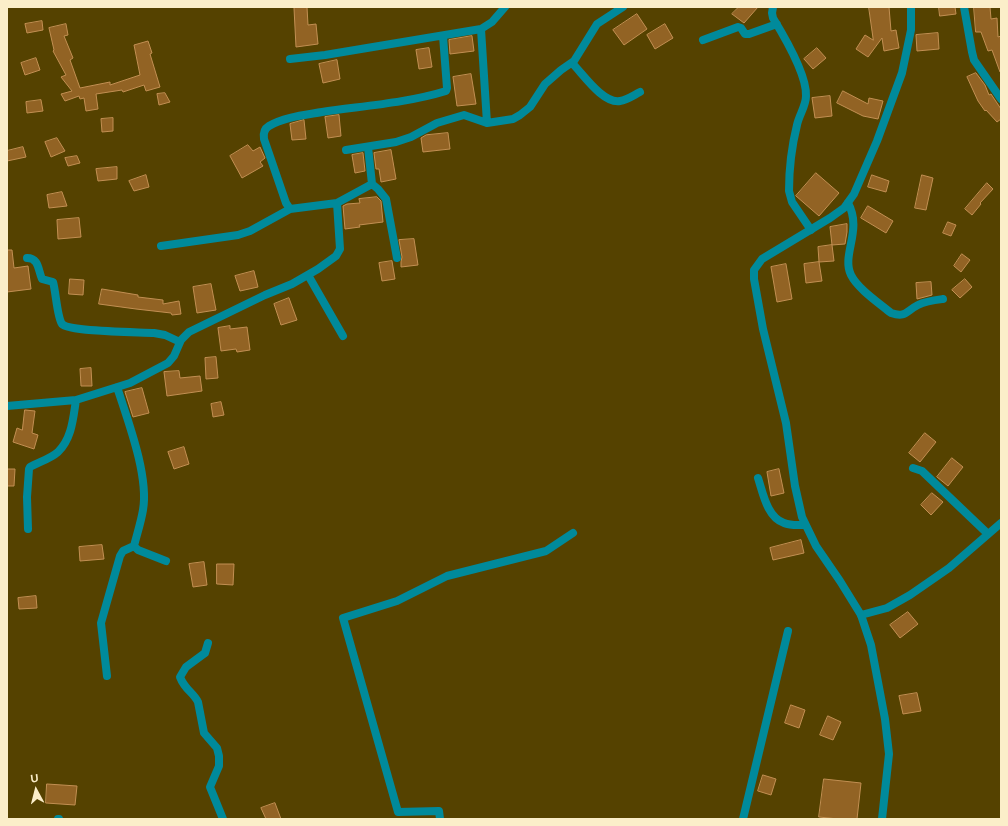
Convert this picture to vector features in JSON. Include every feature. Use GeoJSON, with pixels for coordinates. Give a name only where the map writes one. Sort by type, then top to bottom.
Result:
{"type":"FeatureCollection","features":[{"type":"Feature","properties":{"kind":"street"},"geometry":{"type":"LineString","coordinates":[[290,59],[325,55],[481,29],[492,22],[505,7]]}},
{"type":"Feature","properties":{"kind":"street"},"geometry":{"type":"LineString","coordinates":[[346,150],[396,142],[411,137],[437,123],[464,115],[487,123],[512,120],[530,106],[545,84],[572,63],[597,24],[623,7]]}},
{"type":"Feature","properties":{"kind":"street"},"geometry":{"type":"LineString","coordinates":[[773,7],[772,13],[776,24],[794,55],[806,89],[806,100],[800,112],[797,125],[789,191],[792,202],[811,230]]}},
{"type":"Feature","properties":{"kind":"street"},"geometry":{"type":"LineString","coordinates":[[882,819],[889,754],[885,720],[871,645],[860,615],[840,581],[816,546],[805,525],[795,486],[786,423],[763,329],[754,279],[754,270],[762,259],[811,230],[844,208],[854,194],[902,74],[911,30],[911,7]]}},
{"type":"Feature","properties":{"kind":"street"},"geometry":{"type":"LineString","coordinates":[[964,7],[974,60],[1001,98]]}},
{"type":"Feature","properties":{"kind":"street"},"geometry":{"type":"LineString","coordinates":[[703,40],[738,27],[741,28],[745,34],[749,34],[776,24]]}},
{"type":"Feature","properties":{"kind":"street"},"geometry":{"type":"LineString","coordinates":[[481,29],[487,123]]}},
{"type":"Feature","properties":{"kind":"street"},"geometry":{"type":"LineString","coordinates":[[290,210],[286,203],[264,139],[264,132],[266,128],[277,122],[300,116],[412,99],[446,91],[448,88],[443,36]]}},
{"type":"Feature","properties":{"kind":"street"},"geometry":{"type":"LineString","coordinates":[[572,63],[596,89],[614,102],[621,101],[640,92]]}},
{"type":"Feature","properties":{"kind":"street"},"geometry":{"type":"LineString","coordinates":[[368,147],[372,184],[386,199],[397,258]]}},
{"type":"Feature","properties":{"kind":"street"},"geometry":{"type":"LineString","coordinates":[[161,246],[238,235],[250,231],[290,210],[337,203],[372,184]]}},
{"type":"Feature","properties":{"kind":"street"},"geometry":{"type":"LineString","coordinates":[[7,406],[76,400],[130,383],[168,363],[174,356],[180,342],[189,332],[265,295],[292,284],[318,269],[339,253],[337,203]]}},
{"type":"Feature","properties":{"kind":"street"},"geometry":{"type":"LineString","coordinates":[[848,203],[852,210],[854,225],[849,253],[849,270],[857,283],[891,312],[898,315],[903,315],[917,305],[943,299]]}},
{"type":"Feature","properties":{"kind":"street"},"geometry":{"type":"LineString","coordinates":[[27,258],[32,258],[36,262],[42,279],[53,282],[59,316],[62,323],[66,327],[154,333],[165,335],[180,342]]}},
{"type":"Feature","properties":{"kind":"street"},"geometry":{"type":"LineString","coordinates":[[308,275],[343,336]]}},
{"type":"Feature","properties":{"kind":"street"},"geometry":{"type":"LineString","coordinates":[[117,387],[133,437],[144,490],[143,509],[134,546]]}},
{"type":"Feature","properties":{"kind":"street"},"geometry":{"type":"LineString","coordinates":[[28,529],[27,497],[29,469],[35,464],[57,453],[64,444],[71,432],[76,400]]}},
{"type":"Feature","properties":{"kind":"street"},"geometry":{"type":"LineString","coordinates":[[913,468],[922,471],[988,534]]}},
{"type":"Feature","properties":{"kind":"street"},"geometry":{"type":"LineString","coordinates":[[758,478],[767,504],[778,520],[792,525],[805,525]]}},
{"type":"Feature","properties":{"kind":"street"},"geometry":{"type":"LineString","coordinates":[[860,615],[887,608],[910,595],[949,568],[1001,523]]}},
{"type":"Feature","properties":{"kind":"street"},"geometry":{"type":"LineString","coordinates":[[440,819],[439,811],[398,812],[343,618],[397,601],[447,576],[546,551],[573,533]]}},
{"type":"Feature","properties":{"kind":"street"},"geometry":{"type":"LineString","coordinates":[[134,546],[138,550],[166,561]]}},
{"type":"Feature","properties":{"kind":"street"},"geometry":{"type":"LineString","coordinates":[[107,676],[101,623],[120,556],[123,551],[134,546]]}},
{"type":"Feature","properties":{"kind":"street"},"geometry":{"type":"LineString","coordinates":[[744,819],[788,631]]}},
{"type":"Feature","properties":{"kind":"street"},"geometry":{"type":"LineString","coordinates":[[208,643],[205,653],[186,668],[180,677],[186,689],[198,702],[204,733],[217,748],[219,766],[210,788],[223,819]]}},
{"type":"Feature","properties":{"kind":"building"},"geometry":{"type":"Polygon","coordinates":[[[307,7],[308,25],[316,24],[318,44],[296,47],[294,8],[307,7]]]}},
{"type":"Feature","properties":{"kind":"building"},"geometry":{"type":"Polygon","coordinates":[[[739,7],[758,7],[744,23],[732,14],[739,7]]]}},
{"type":"Feature","properties":{"kind":"building"},"geometry":{"type":"Polygon","coordinates":[[[869,7],[889,7],[891,31],[896,30],[899,48],[884,51],[882,38],[868,57],[856,49],[865,35],[873,40],[869,7]]]}},
{"type":"Feature","properties":{"kind":"building"},"geometry":{"type":"Polygon","coordinates":[[[939,7],[955,7],[956,14],[940,16],[939,7]]]}},
{"type":"Feature","properties":{"kind":"building"},"geometry":{"type":"Polygon","coordinates":[[[974,7],[990,7],[991,19],[997,18],[998,37],[1001,36],[1000,72],[992,50],[988,51],[981,32],[976,32],[974,7]]]}},
{"type":"Feature","properties":{"kind":"building"},"geometry":{"type":"Polygon","coordinates":[[[637,14],[647,29],[624,45],[613,30],[637,14]]]}},
{"type":"Feature","properties":{"kind":"building"},"geometry":{"type":"Polygon","coordinates":[[[42,21],[43,30],[27,33],[25,24],[42,21]]]}},
{"type":"Feature","properties":{"kind":"building"},"geometry":{"type":"Polygon","coordinates":[[[66,24],[68,35],[64,36],[73,58],[70,60],[80,88],[110,82],[110,85],[140,75],[134,45],[148,41],[152,53],[150,54],[160,87],[146,91],[144,85],[123,92],[122,90],[96,94],[98,109],[86,111],[84,98],[80,99],[79,96],[65,101],[61,94],[72,91],[61,77],[66,75],[53,51],[49,28],[66,24]]]}},
{"type":"Feature","properties":{"kind":"building"},"geometry":{"type":"Polygon","coordinates":[[[665,24],[673,38],[655,49],[647,35],[665,24]]]}},
{"type":"Feature","properties":{"kind":"building"},"geometry":{"type":"Polygon","coordinates":[[[938,33],[939,49],[917,51],[916,35],[938,33]]]}},
{"type":"Feature","properties":{"kind":"building"},"geometry":{"type":"Polygon","coordinates":[[[472,36],[474,51],[450,54],[449,40],[472,36]]]}},
{"type":"Feature","properties":{"kind":"building"},"geometry":{"type":"Polygon","coordinates":[[[429,48],[432,67],[419,69],[416,50],[429,48]]]}},
{"type":"Feature","properties":{"kind":"building"},"geometry":{"type":"Polygon","coordinates":[[[817,48],[826,58],[813,69],[804,59],[817,48]]]}},
{"type":"Feature","properties":{"kind":"building"},"geometry":{"type":"Polygon","coordinates":[[[36,58],[40,70],[25,75],[21,63],[36,58]]]}},
{"type":"Feature","properties":{"kind":"building"},"geometry":{"type":"Polygon","coordinates":[[[337,60],[340,79],[323,83],[319,64],[337,60]]]}},
{"type":"Feature","properties":{"kind":"building"},"geometry":{"type":"Polygon","coordinates":[[[976,73],[985,85],[989,95],[991,94],[1001,109],[1001,119],[997,122],[986,110],[985,111],[978,101],[967,77],[976,73]]]}},
{"type":"Feature","properties":{"kind":"building"},"geometry":{"type":"Polygon","coordinates":[[[471,74],[476,104],[457,106],[453,77],[471,74]]]}},
{"type":"Feature","properties":{"kind":"building"},"geometry":{"type":"Polygon","coordinates":[[[843,91],[868,104],[869,98],[883,101],[878,119],[863,116],[837,103],[843,91]]]}},
{"type":"Feature","properties":{"kind":"building"},"geometry":{"type":"Polygon","coordinates":[[[165,93],[170,102],[159,105],[157,94],[165,93]]]}},
{"type":"Feature","properties":{"kind":"building"},"geometry":{"type":"Polygon","coordinates":[[[830,96],[832,116],[815,118],[812,98],[830,96]]]}},
{"type":"Feature","properties":{"kind":"building"},"geometry":{"type":"Polygon","coordinates":[[[41,100],[43,111],[27,113],[26,102],[41,100]]]}},
{"type":"Feature","properties":{"kind":"building"},"geometry":{"type":"Polygon","coordinates":[[[339,115],[341,136],[328,138],[325,117],[339,115]]]}},
{"type":"Feature","properties":{"kind":"building"},"geometry":{"type":"Polygon","coordinates":[[[113,118],[113,131],[102,132],[101,119],[113,118]]]}},
{"type":"Feature","properties":{"kind":"building"},"geometry":{"type":"Polygon","coordinates":[[[304,120],[306,139],[292,140],[290,124],[304,120]]]}},
{"type":"Feature","properties":{"kind":"building"},"geometry":{"type":"Polygon","coordinates":[[[448,133],[450,149],[423,152],[421,138],[426,135],[448,133]]]}},
{"type":"Feature","properties":{"kind":"building"},"geometry":{"type":"Polygon","coordinates":[[[57,138],[65,151],[51,157],[45,142],[57,138]]]}},
{"type":"Feature","properties":{"kind":"building"},"geometry":{"type":"Polygon","coordinates":[[[248,145],[253,151],[260,147],[265,158],[260,162],[263,166],[242,178],[230,156],[248,145]]]}},
{"type":"Feature","properties":{"kind":"building"},"geometry":{"type":"Polygon","coordinates":[[[23,147],[26,157],[7,161],[7,151],[23,147]]]}},
{"type":"Feature","properties":{"kind":"building"},"geometry":{"type":"Polygon","coordinates":[[[391,150],[396,179],[381,182],[379,169],[376,169],[374,153],[391,150]]]}},
{"type":"Feature","properties":{"kind":"building"},"geometry":{"type":"Polygon","coordinates":[[[363,153],[365,171],[355,173],[352,155],[363,153]]]}},
{"type":"Feature","properties":{"kind":"building"},"geometry":{"type":"Polygon","coordinates":[[[77,156],[80,163],[68,166],[65,158],[77,156]]]}},
{"type":"Feature","properties":{"kind":"building"},"geometry":{"type":"Polygon","coordinates":[[[117,167],[117,179],[98,181],[96,169],[117,167]]]}},
{"type":"Feature","properties":{"kind":"building"},"geometry":{"type":"Polygon","coordinates":[[[816,173],[839,193],[819,216],[796,196],[816,173]]]}},
{"type":"Feature","properties":{"kind":"building"},"geometry":{"type":"Polygon","coordinates":[[[146,175],[149,187],[134,191],[129,181],[146,175]]]}},
{"type":"Feature","properties":{"kind":"building"},"geometry":{"type":"Polygon","coordinates":[[[872,175],[889,181],[886,192],[868,187],[872,175]]]}},
{"type":"Feature","properties":{"kind":"building"},"geometry":{"type":"Polygon","coordinates":[[[922,175],[933,178],[926,210],[915,208],[922,175]]]}},
{"type":"Feature","properties":{"kind":"building"},"geometry":{"type":"Polygon","coordinates":[[[987,183],[993,189],[980,203],[981,204],[972,215],[965,209],[987,183]]]}},
{"type":"Feature","properties":{"kind":"building"},"geometry":{"type":"Polygon","coordinates":[[[62,192],[67,206],[49,208],[47,195],[62,192]]]}},
{"type":"Feature","properties":{"kind":"building"},"geometry":{"type":"Polygon","coordinates":[[[377,197],[381,201],[383,222],[359,225],[360,227],[345,229],[343,206],[347,204],[360,203],[359,199],[377,197]]]}},
{"type":"Feature","properties":{"kind":"building"},"geometry":{"type":"Polygon","coordinates":[[[868,206],[893,221],[886,233],[861,218],[868,206]]]}},
{"type":"Feature","properties":{"kind":"building"},"geometry":{"type":"Polygon","coordinates":[[[79,218],[81,237],[58,239],[57,220],[79,218]]]}},
{"type":"Feature","properties":{"kind":"building"},"geometry":{"type":"Polygon","coordinates":[[[948,222],[956,225],[951,236],[943,233],[948,222]]]}},
{"type":"Feature","properties":{"kind":"building"},"geometry":{"type":"Polygon","coordinates":[[[847,224],[845,244],[832,245],[830,227],[847,224]]]}},
{"type":"Feature","properties":{"kind":"building"},"geometry":{"type":"Polygon","coordinates":[[[414,239],[418,265],[401,267],[402,257],[399,240],[414,239]]]}},
{"type":"Feature","properties":{"kind":"building"},"geometry":{"type":"Polygon","coordinates":[[[832,245],[834,261],[819,262],[818,247],[832,245]]]}},
{"type":"Feature","properties":{"kind":"building"},"geometry":{"type":"Polygon","coordinates":[[[7,250],[12,250],[14,268],[28,266],[31,289],[7,292],[7,250]]]}},
{"type":"Feature","properties":{"kind":"building"},"geometry":{"type":"Polygon","coordinates":[[[962,254],[970,260],[961,272],[954,266],[962,254]]]}},
{"type":"Feature","properties":{"kind":"building"},"geometry":{"type":"Polygon","coordinates":[[[392,261],[395,279],[382,281],[379,263],[392,261]]]}},
{"type":"Feature","properties":{"kind":"building"},"geometry":{"type":"Polygon","coordinates":[[[819,262],[822,281],[806,283],[804,264],[819,262]]]}},
{"type":"Feature","properties":{"kind":"building"},"geometry":{"type":"Polygon","coordinates":[[[786,264],[792,299],[777,302],[771,267],[786,264]]]}},
{"type":"Feature","properties":{"kind":"building"},"geometry":{"type":"Polygon","coordinates":[[[254,271],[258,287],[240,291],[235,276],[254,271]]]}},
{"type":"Feature","properties":{"kind":"building"},"geometry":{"type":"Polygon","coordinates":[[[70,279],[84,280],[83,295],[69,294],[70,279]]]}},
{"type":"Feature","properties":{"kind":"building"},"geometry":{"type":"Polygon","coordinates":[[[965,279],[972,287],[960,298],[952,290],[965,279]]]}},
{"type":"Feature","properties":{"kind":"building"},"geometry":{"type":"Polygon","coordinates":[[[931,282],[932,295],[917,299],[916,283],[931,282]]]}},
{"type":"Feature","properties":{"kind":"building"},"geometry":{"type":"Polygon","coordinates":[[[211,284],[216,310],[197,313],[193,287],[211,284]]]}},
{"type":"Feature","properties":{"kind":"building"},"geometry":{"type":"Polygon","coordinates":[[[102,289],[138,295],[138,297],[163,300],[163,304],[179,301],[181,314],[172,315],[171,313],[99,304],[102,289]]]}},
{"type":"Feature","properties":{"kind":"building"},"geometry":{"type":"Polygon","coordinates":[[[289,298],[297,320],[281,325],[274,304],[289,298]]]}},
{"type":"Feature","properties":{"kind":"building"},"geometry":{"type":"Polygon","coordinates":[[[230,326],[230,329],[247,327],[250,350],[237,352],[236,349],[221,351],[218,328],[230,326]]]}},
{"type":"Feature","properties":{"kind":"building"},"geometry":{"type":"Polygon","coordinates":[[[216,357],[218,378],[206,379],[205,358],[216,357]]]}},
{"type":"Feature","properties":{"kind":"building"},"geometry":{"type":"Polygon","coordinates":[[[91,368],[92,386],[81,386],[80,369],[91,368]]]}},
{"type":"Feature","properties":{"kind":"building"},"geometry":{"type":"Polygon","coordinates":[[[179,371],[180,378],[200,376],[202,391],[167,396],[164,372],[179,371]]]}},
{"type":"Feature","properties":{"kind":"building"},"geometry":{"type":"Polygon","coordinates":[[[142,388],[149,413],[133,417],[125,392],[142,388]]]}},
{"type":"Feature","properties":{"kind":"building"},"geometry":{"type":"Polygon","coordinates":[[[221,402],[224,415],[213,417],[211,404],[221,402]]]}},
{"type":"Feature","properties":{"kind":"building"},"geometry":{"type":"Polygon","coordinates":[[[25,410],[35,411],[32,433],[38,435],[34,449],[13,442],[17,428],[22,430],[25,410]]]}},
{"type":"Feature","properties":{"kind":"building"},"geometry":{"type":"Polygon","coordinates":[[[925,433],[936,442],[920,462],[909,453],[925,433]]]}},
{"type":"Feature","properties":{"kind":"building"},"geometry":{"type":"Polygon","coordinates":[[[184,447],[189,464],[174,469],[168,452],[184,447]]]}},
{"type":"Feature","properties":{"kind":"building"},"geometry":{"type":"Polygon","coordinates":[[[952,458],[963,467],[948,486],[937,477],[952,458]]]}},
{"type":"Feature","properties":{"kind":"building"},"geometry":{"type":"Polygon","coordinates":[[[7,469],[15,469],[14,486],[7,486],[7,469]]]}},
{"type":"Feature","properties":{"kind":"building"},"geometry":{"type":"Polygon","coordinates":[[[779,469],[784,493],[771,496],[767,472],[779,469]]]}},
{"type":"Feature","properties":{"kind":"building"},"geometry":{"type":"Polygon","coordinates":[[[932,493],[943,502],[931,515],[921,505],[932,493]]]}},
{"type":"Feature","properties":{"kind":"building"},"geometry":{"type":"Polygon","coordinates":[[[801,540],[804,553],[773,560],[770,548],[801,540]]]}},
{"type":"Feature","properties":{"kind":"building"},"geometry":{"type":"Polygon","coordinates":[[[102,545],[104,559],[80,561],[79,547],[102,545]]]}},
{"type":"Feature","properties":{"kind":"building"},"geometry":{"type":"Polygon","coordinates":[[[204,562],[207,585],[193,587],[189,564],[204,562]]]}},
{"type":"Feature","properties":{"kind":"building"},"geometry":{"type":"Polygon","coordinates":[[[217,564],[234,564],[233,585],[217,584],[217,564]]]}},
{"type":"Feature","properties":{"kind":"building"},"geometry":{"type":"Polygon","coordinates":[[[36,596],[37,608],[19,609],[18,598],[36,596]]]}},
{"type":"Feature","properties":{"kind":"building"},"geometry":{"type":"Polygon","coordinates":[[[908,612],[918,624],[900,638],[890,625],[908,612]]]}},
{"type":"Feature","properties":{"kind":"building"},"geometry":{"type":"Polygon","coordinates":[[[917,693],[921,711],[903,714],[899,696],[917,693]]]}},
{"type":"Feature","properties":{"kind":"building"},"geometry":{"type":"Polygon","coordinates":[[[791,705],[805,710],[799,728],[785,723],[791,705]]]}},
{"type":"Feature","properties":{"kind":"building"},"geometry":{"type":"Polygon","coordinates":[[[828,716],[841,722],[833,740],[820,735],[828,716]]]}},
{"type":"Feature","properties":{"kind":"building"},"geometry":{"type":"Polygon","coordinates":[[[763,775],[776,779],[771,795],[758,791],[763,775]]]}},
{"type":"Feature","properties":{"kind":"building"},"geometry":{"type":"Polygon","coordinates":[[[824,779],[861,783],[857,819],[819,817],[824,779]]]}},
{"type":"Feature","properties":{"kind":"building"},"geometry":{"type":"Polygon","coordinates":[[[47,784],[77,786],[75,805],[46,803],[47,784]]]}},
{"type":"Feature","properties":{"kind":"building"},"geometry":{"type":"Polygon","coordinates":[[[275,803],[281,819],[266,819],[261,808],[275,803]]]}}]}
